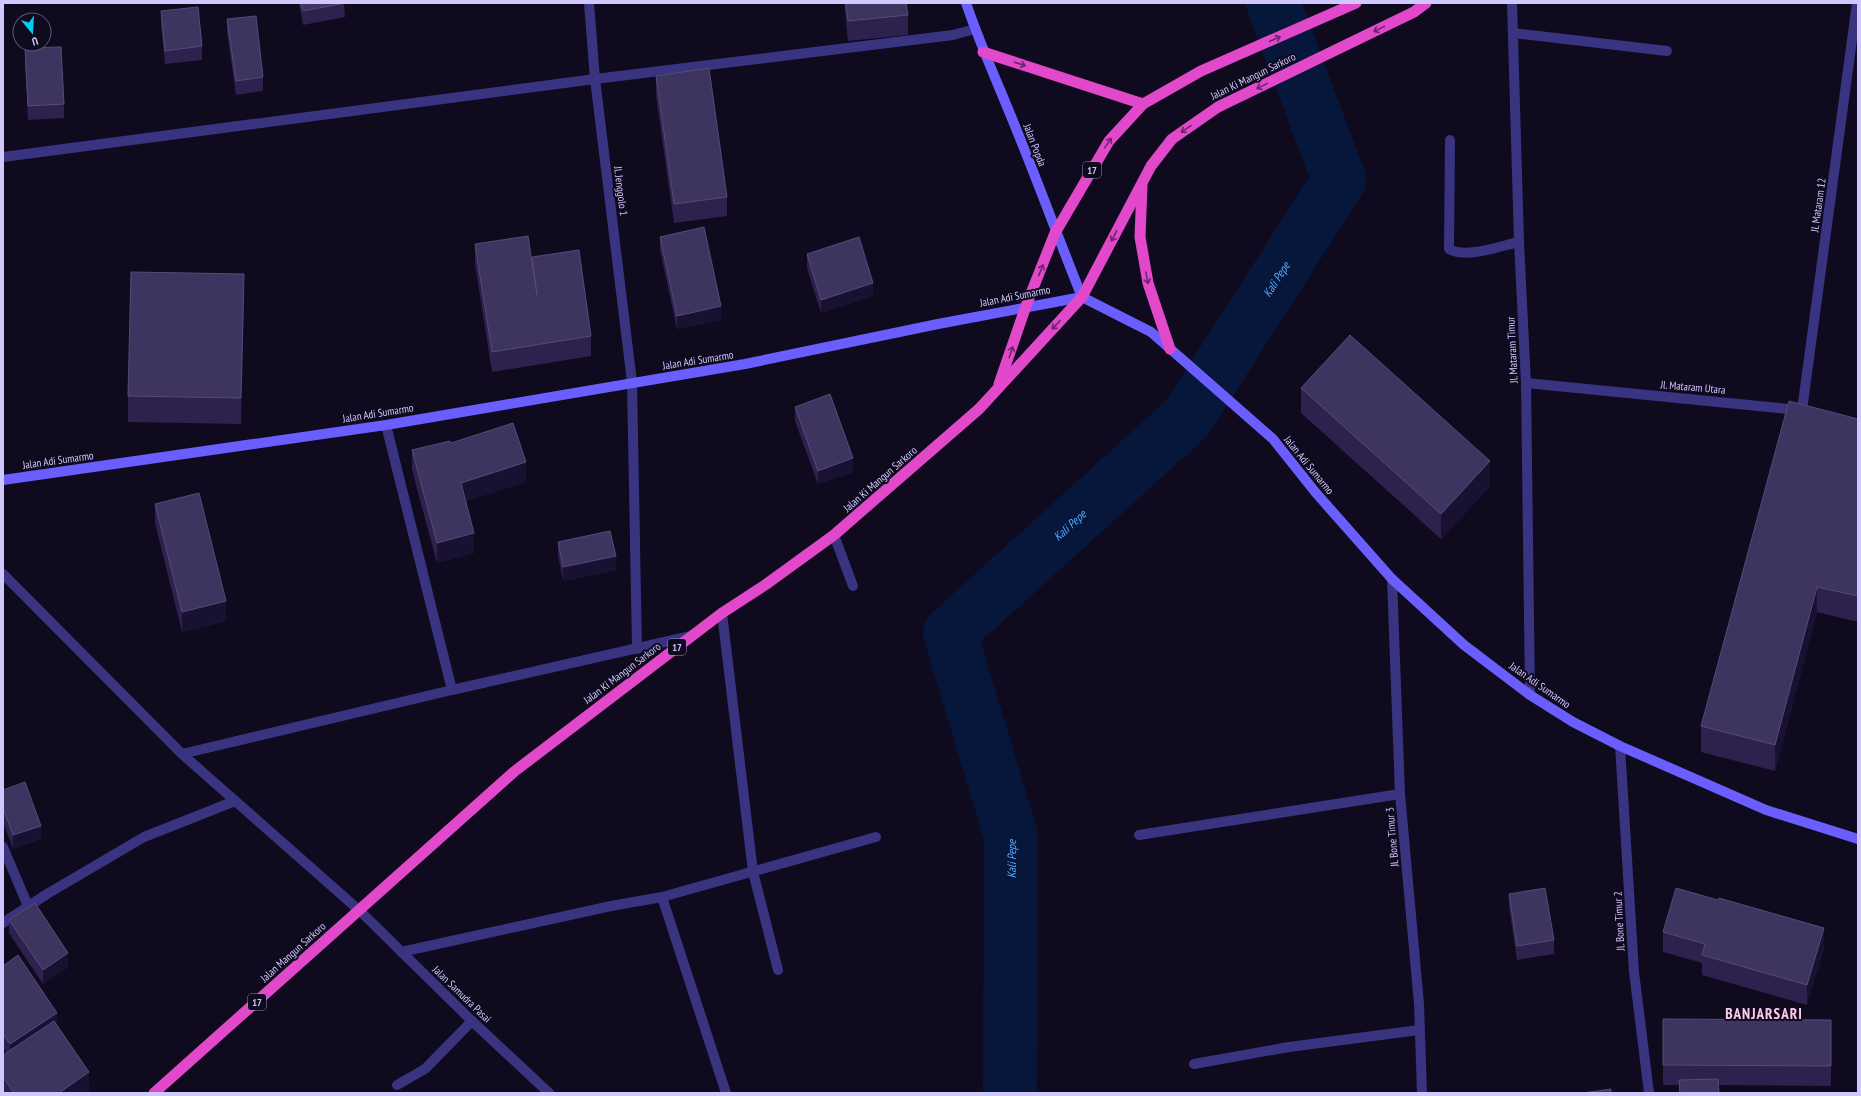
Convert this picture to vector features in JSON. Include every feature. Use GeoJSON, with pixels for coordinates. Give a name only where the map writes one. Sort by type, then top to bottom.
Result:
{"type":"FeatureCollection","features":[{"type":"Feature","properties":{"kind":"highway","name":"17"},"geometry":{"type":"LineString","coordinates":[[998,388],[1026,306],[1056,233],[1109,141],[1143,104],[1201,71],[1356,3]]}},
{"type":"Feature","properties":{"kind":"highway","name":"Jalan Ki Mangun Sarkoro"},"geometry":{"type":"LineString","coordinates":[[1082,297],[1151,166],[1172,139],[1218,107],[1414,12],[1426,3]]}},
{"type":"Feature","properties":{"kind":"highway"},"geometry":{"type":"LineString","coordinates":[[983,52],[1143,104]]}},
{"type":"Feature","properties":{"kind":"highway"},"geometry":{"type":"LineString","coordinates":[[1142,184],[1140,238],[1148,283],[1170,349]]}},
{"type":"Feature","properties":{"kind":"highway","name":"17"},"geometry":{"type":"LineString","coordinates":[[998,388],[1082,297]]}},
{"type":"Feature","properties":{"kind":"highway","name":"Jalan Ki Mangun Sarkoro"},"geometry":{"type":"LineString","coordinates":[[360,910],[515,771],[722,613],[765,585],[834,535],[979,409],[998,388]]}},
{"type":"Feature","properties":{"kind":"highway","name":"Jalan Mangun Sarkoro"},"geometry":{"type":"LineString","coordinates":[[154,1093],[360,910]]}},
{"type":"Feature","properties":{"kind":"main road","name":"Jalan Popda"},"geometry":{"type":"LineString","coordinates":[[966,3],[983,52],[1021,141],[1082,297]]}},
{"type":"Feature","properties":{"kind":"main road","name":"Jalan Adi Sumarmo"},"geometry":{"type":"LineString","coordinates":[[3,480],[386,424],[745,364],[1026,306],[1082,297],[1152,332],[1273,439],[1316,493],[1392,579],[1464,645],[1530,695],[1573,722],[1620,746],[1766,810],[1858,839]]}},
{"type":"Feature","properties":{"kind":"street","name":"Jl. Jenggolo 1"},"geometry":{"type":"LineString","coordinates":[[589,3],[595,80],[632,382],[637,649]]}},
{"type":"Feature","properties":{"kind":"street","name":"Jl. Mataram Timur"},"geometry":{"type":"LineString","coordinates":[[1512,3],[1519,242],[1526,383],[1530,695]]}},
{"type":"Feature","properties":{"kind":"street","name":"Jl. Mataram 12"},"geometry":{"type":"LineString","coordinates":[[1806,410],[1857,3]]}},
{"type":"Feature","properties":{"kind":"street"},"geometry":{"type":"LineString","coordinates":[[3,157],[953,35],[974,29]]}},
{"type":"Feature","properties":{"kind":"street"},"geometry":{"type":"LineString","coordinates":[[1513,32],[1668,51]]}},
{"type":"Feature","properties":{"kind":"street"},"geometry":{"type":"LineString","coordinates":[[1450,140],[1448,249],[1456,253],[1466,254],[1519,242]]}},
{"type":"Feature","properties":{"kind":"street","name":"Jl. Mataram Utara"},"geometry":{"type":"LineString","coordinates":[[1526,383],[1806,410]]}},
{"type":"Feature","properties":{"kind":"street"},"geometry":{"type":"LineString","coordinates":[[386,424],[452,690]]}},
{"type":"Feature","properties":{"kind":"street"},"geometry":{"type":"LineString","coordinates":[[834,535],[853,586]]}},
{"type":"Feature","properties":{"kind":"street","name":"Jalan Samudra Pasai"},"geometry":{"type":"LineString","coordinates":[[3,574],[182,754],[360,910],[472,1021],[549,1093]]}},
{"type":"Feature","properties":{"kind":"street","name":"Jl. Bone Timur 3"},"geometry":{"type":"LineString","coordinates":[[1392,579],[1400,794],[1419,1004],[1422,1093]]}},
{"type":"Feature","properties":{"kind":"street"},"geometry":{"type":"LineString","coordinates":[[722,613],[753,872],[778,970]]}},
{"type":"Feature","properties":{"kind":"street"},"geometry":{"type":"LineString","coordinates":[[182,754],[452,690],[691,636]]}},
{"type":"Feature","properties":{"kind":"street","name":"Jl. Bone Timur 2"},"geometry":{"type":"LineString","coordinates":[[1620,746],[1634,972],[1649,1093]]}},
{"type":"Feature","properties":{"kind":"street"},"geometry":{"type":"LineString","coordinates":[[1139,835],[1400,794]]}},
{"type":"Feature","properties":{"kind":"street"},"geometry":{"type":"LineString","coordinates":[[3,923],[28,906],[144,837],[235,801]]}},
{"type":"Feature","properties":{"kind":"street"},"geometry":{"type":"LineString","coordinates":[[401,952],[611,906],[662,897],[876,837]]}},
{"type":"Feature","properties":{"kind":"street"},"geometry":{"type":"LineString","coordinates":[[3,847],[28,906]]}},
{"type":"Feature","properties":{"kind":"street"},"geometry":{"type":"LineString","coordinates":[[662,897],[726,1093]]}},
{"type":"Feature","properties":{"kind":"street"},"geometry":{"type":"LineString","coordinates":[[397,1085],[425,1070],[472,1021]]}},
{"type":"Feature","properties":{"kind":"street"},"geometry":{"type":"LineString","coordinates":[[1194,1064],[1289,1047],[1419,1030]]}},
{"type":"Feature","properties":{"kind":"building"},"geometry":{"type":"Polygon","coordinates":[[[301,3],[345,3],[303,11],[301,3]]]}},
{"type":"Feature","properties":{"kind":"building"},"geometry":{"type":"Polygon","coordinates":[[[846,3],[906,3],[908,15],[848,21],[846,3]]]}},
{"type":"Feature","properties":{"kind":"building"},"geometry":{"type":"Polygon","coordinates":[[[198,7],[202,46],[165,51],[161,11],[198,7]]]}},
{"type":"Feature","properties":{"kind":"building"},"geometry":{"type":"Polygon","coordinates":[[[256,16],[263,77],[236,81],[227,19],[256,16]]]}},
{"type":"Feature","properties":{"kind":"building"},"geometry":{"type":"Polygon","coordinates":[[[52,47],[61,47],[64,104],[28,106],[25,52],[52,52],[52,47]]]}},
{"type":"Feature","properties":{"kind":"building"},"geometry":{"type":"Polygon","coordinates":[[[709,68],[727,197],[674,204],[656,76],[709,68]]]}},
{"type":"Feature","properties":{"kind":"building"},"geometry":{"type":"Polygon","coordinates":[[[704,227],[721,306],[677,316],[660,237],[704,227]]]}},
{"type":"Feature","properties":{"kind":"building"},"geometry":{"type":"Polygon","coordinates":[[[528,236],[537,295],[532,257],[579,250],[591,336],[492,352],[475,244],[528,236]]]}},
{"type":"Feature","properties":{"kind":"building"},"geometry":{"type":"Polygon","coordinates":[[[859,237],[873,283],[821,300],[807,254],[859,237]]]}},
{"type":"Feature","properties":{"kind":"building"},"geometry":{"type":"Polygon","coordinates":[[[131,272],[244,274],[241,398],[128,396],[131,272]]]}},
{"type":"Feature","properties":{"kind":"building"},"geometry":{"type":"Polygon","coordinates":[[[1350,335],[1490,461],[1441,514],[1301,388],[1350,335]]]}},
{"type":"Feature","properties":{"kind":"building"},"geometry":{"type":"Polygon","coordinates":[[[830,394],[853,458],[818,471],[795,407],[830,394]]]}},
{"type":"Feature","properties":{"kind":"building"},"geometry":{"type":"Polygon","coordinates":[[[1789,401],[1858,419],[1858,596],[1817,587],[1775,745],[1701,726],[1789,401]]]}},
{"type":"Feature","properties":{"kind":"building"},"geometry":{"type":"Polygon","coordinates":[[[513,423],[526,462],[461,483],[474,533],[437,543],[412,450],[450,441],[451,443],[513,423]]]}},
{"type":"Feature","properties":{"kind":"building"},"geometry":{"type":"Polygon","coordinates":[[[199,493],[226,601],[182,612],[155,504],[199,493]]]}},
{"type":"Feature","properties":{"kind":"building"},"geometry":{"type":"Polygon","coordinates":[[[610,531],[616,556],[563,567],[558,542],[610,531]]]}},
{"type":"Feature","properties":{"kind":"building"},"geometry":{"type":"Polygon","coordinates":[[[25,782],[41,826],[13,835],[3,808],[3,790],[25,782]]]}},
{"type":"Feature","properties":{"kind":"building"},"geometry":{"type":"Polygon","coordinates":[[[1545,888],[1554,940],[1517,946],[1509,894],[1545,888]]]}},
{"type":"Feature","properties":{"kind":"building"},"geometry":{"type":"Polygon","coordinates":[[[1676,888],[1718,900],[1719,898],[1824,928],[1807,985],[1702,955],[1705,944],[1663,932],[1676,888]]]}},
{"type":"Feature","properties":{"kind":"building"},"geometry":{"type":"Polygon","coordinates":[[[35,903],[68,953],[43,970],[9,920],[35,903]]]}},
{"type":"Feature","properties":{"kind":"building"},"geometry":{"type":"Polygon","coordinates":[[[18,955],[57,1013],[10,1044],[3,1034],[3,966],[18,955]]]}},
{"type":"Feature","properties":{"kind":"building"},"geometry":{"type":"Polygon","coordinates":[[[1663,1019],[1831,1020],[1831,1066],[1663,1065],[1663,1019]]]}},
{"type":"Feature","properties":{"kind":"building"},"geometry":{"type":"Polygon","coordinates":[[[54,1021],[89,1072],[59,1093],[14,1093],[3,1077],[3,1055],[54,1021]]]}},
{"type":"Feature","properties":{"kind":"building"},"geometry":{"type":"Polygon","coordinates":[[[1718,1079],[1719,1093],[1680,1093],[1679,1080],[1718,1079]]]}},
{"type":"Feature","properties":{"kind":"building"},"geometry":{"type":"Polygon","coordinates":[[[1611,1089],[1611,1093],[1583,1093],[1611,1089]]]}},
{"type":"Feature","properties":{"kind":"waterway","name":"Kali Pepe"},"geometry":{"type":"LineString","coordinates":[[1010,1093],[1011,836],[950,633],[1187,418],[1339,180],[1273,3]]}},
{"type":"Feature","properties":{"kind":"district","name":"BANJARSARI"},"geometry":{"type":"Point","coordinates":[1764,1013]}}]}
